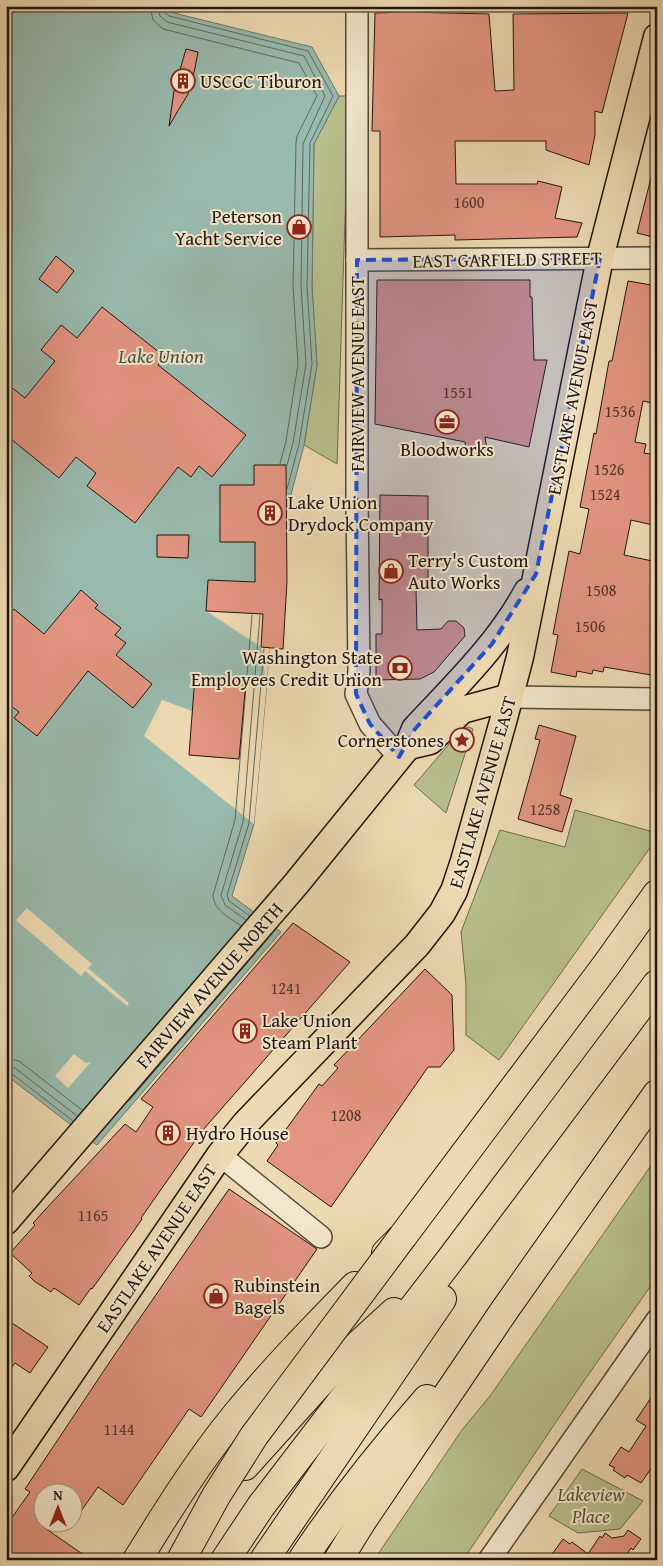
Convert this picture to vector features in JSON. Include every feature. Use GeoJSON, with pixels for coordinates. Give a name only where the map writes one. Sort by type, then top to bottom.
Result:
{"type":"FeatureCollection","features":[{"type":"Feature","properties":{"kind":"highway"},"geometry":{"type":"LineString","coordinates":[[181,1560],[216,1496],[254,1436],[618,949],[657,894]]}},
{"type":"Feature","properties":{"kind":"highway"},"geometry":{"type":"LineString","coordinates":[[225,1560],[261,1506],[453,1256],[652,990]]}},
{"type":"Feature","properties":{"kind":"highway"},"geometry":{"type":"LineString","coordinates":[[264,1560],[652,990]]}},
{"type":"Feature","properties":{"kind":"highway"},"geometry":{"type":"LineString","coordinates":[[338,1560],[362,1521],[504,1312],[657,1094]]}},
{"type":"Feature","properties":{"kind":"highway"},"geometry":{"type":"LineString","coordinates":[[138,1560],[184,1485],[235,1416],[291,1352],[403,1236]]}},
{"type":"Feature","properties":{"kind":"highway"},"geometry":{"type":"LineString","coordinates":[[181,1560],[246,1463],[336,1366],[453,1256]]}},
{"type":"Feature","properties":{"kind":"highway"},"geometry":{"type":"LineString","coordinates":[[302,1560],[353,1487],[385,1447],[504,1312]]}},
{"type":"Feature","properties":{"kind":"main road","name":"EASTLAKE AVENUE EAST"},"geometry":{"type":"LineString","coordinates":[[6,1468],[220,1155],[245,1124],[417,945],[442,913],[454,891],[510,698],[600,258],[657,37]]}},
{"type":"Feature","properties":{"kind":"main road","name":"FAIRVIEW AVENUE NORTH"},"geometry":{"type":"LineString","coordinates":[[6,1221],[296,884],[403,751],[415,729],[492,644],[524,598],[536,574]]}},
{"type":"Feature","properties":{"kind":"main road"},"geometry":{"type":"LineString","coordinates":[[403,751],[430,741],[462,710],[510,698]]}},
{"type":"Feature","properties":{"kind":"street","name":"FAIRVIEW AVENUE EAST"},"geometry":{"type":"LineString","coordinates":[[357,6],[359,670],[356,694],[370,724],[403,751]]}},
{"type":"Feature","properties":{"kind":"street","name":"EAST GARFIELD STREET"},"geometry":{"type":"LineString","coordinates":[[357,260],[657,258]]}},
{"type":"Feature","properties":{"kind":"street"},"geometry":{"type":"LineString","coordinates":[[510,698],[657,698]]}},
{"type":"Feature","properties":{"kind":"street"},"geometry":{"type":"LineString","coordinates":[[220,1155],[321,1237]]}},
{"type":"Feature","properties":{"kind":"street"},"geometry":{"type":"LineString","coordinates":[[490,1560],[657,1320]]}},
{"type":"Feature","properties":{"kind":"highlighted area"},"geometry":{"type":"Polygon","coordinates":[[[600,258],[536,574],[492,644],[415,729],[399,757],[370,724],[356,694],[357,260],[600,258]]]}},
{"type":"Feature","properties":{"kind":"green space"},"geometry":{"type":"Polygon","coordinates":[[[339,96],[349,96],[337,464],[304,445],[317,365],[312,286],[314,144],[339,96]]]}},
{"type":"Feature","properties":{"kind":"green space"},"geometry":{"type":"Polygon","coordinates":[[[469,727],[473,729],[446,813],[414,785],[462,729],[469,727]]]}},
{"type":"Feature","properties":{"kind":"green space"},"geometry":{"type":"Polygon","coordinates":[[[575,810],[657,833],[657,838],[499,1060],[466,1035],[466,984],[461,932],[500,830],[565,847],[575,810]]]}},
{"type":"Feature","properties":{"kind":"green space"},"geometry":{"type":"Polygon","coordinates":[[[657,1157],[657,1277],[579,1388],[463,1560],[374,1560],[462,1430],[490,1396],[657,1157]]]}},
{"type":"Feature","properties":{"kind":"green space","name":"Lakeview Place"},"geometry":{"type":"Polygon","coordinates":[[[582,1469],[643,1501],[620,1529],[578,1533],[549,1516],[582,1469]]]}},
{"type":"Feature","properties":{"kind":"water","name":"Lake Union"},"geometry":{"type":"Polygon","coordinates":[[[6,6],[168,6],[170,12],[312,47],[339,96],[314,144],[312,286],[317,365],[304,445],[274,560],[267,682],[254,824],[232,896],[281,932],[97,1145],[6,1075],[6,6]]]}},
{"type":"Feature","properties":{"kind":"pier"},"geometry":{"type":"Polygon","coordinates":[[[208,580],[273,583],[267,682],[254,824],[144,736],[162,700],[192,711],[195,676],[266,682],[261,647],[206,611],[208,580]]]}},
{"type":"Feature","properties":{"kind":"pier"},"geometry":{"type":"Polygon","coordinates":[[[27,908],[92,964],[88,968],[129,1003],[127,1006],[85,971],[81,976],[16,920],[27,908]]]}},
{"type":"Feature","properties":{"kind":"pier"},"geometry":{"type":"Polygon","coordinates":[[[74,1054],[86,1063],[91,1062],[68,1088],[55,1076],[74,1054]]]}},
{"type":"Feature","properties":{"kind":"building"},"geometry":{"type":"Polygon","coordinates":[[[375,13],[489,14],[495,91],[514,90],[513,14],[628,13],[602,113],[595,111],[595,135],[589,165],[546,150],[546,141],[455,141],[456,184],[537,184],[538,181],[562,187],[555,218],[582,223],[577,237],[455,240],[455,235],[380,237],[380,131],[372,131],[375,13]]]}},
{"type":"Feature","properties":{"kind":"building","name":"USCGC Tiburon"},"geometry":{"type":"Polygon","coordinates":[[[186,49],[198,52],[195,68],[188,94],[169,126],[174,91],[186,49]]]}},
{"type":"Feature","properties":{"kind":"building"},"geometry":{"type":"Polygon","coordinates":[[[652,174],[657,175],[657,238],[637,233],[652,174]]]}},
{"type":"Feature","properties":{"kind":"building"},"geometry":{"type":"Polygon","coordinates":[[[56,256],[74,271],[57,293],[39,279],[56,256]]]}},
{"type":"Feature","properties":{"kind":"building"},"geometry":{"type":"Polygon","coordinates":[[[377,280],[530,280],[534,360],[547,360],[529,447],[485,437],[487,450],[466,450],[465,442],[375,424],[377,280]]]}},
{"type":"Feature","properties":{"kind":"building"},"geometry":{"type":"Polygon","coordinates":[[[628,281],[657,286],[657,404],[643,401],[635,442],[646,444],[644,453],[657,455],[657,526],[631,520],[624,555],[657,562],[657,676],[604,667],[603,672],[593,670],[592,674],[577,671],[576,677],[551,672],[558,635],[553,634],[569,551],[580,554],[589,509],[580,507],[609,361],[612,361],[628,281]]]}},
{"type":"Feature","properties":{"kind":"building"},"geometry":{"type":"Polygon","coordinates":[[[102,307],[165,357],[158,365],[246,435],[212,477],[199,466],[191,477],[178,467],[135,523],[87,486],[96,473],[76,457],[59,478],[6,435],[6,383],[25,398],[55,361],[41,350],[61,325],[77,338],[102,307]]]}},
{"type":"Feature","properties":{"kind":"building"},"geometry":{"type":"Polygon","coordinates":[[[254,465],[286,465],[287,581],[283,649],[261,647],[263,614],[206,611],[208,580],[255,582],[255,542],[220,542],[220,485],[254,485],[254,465]]]}},
{"type":"Feature","properties":{"kind":"building"},"geometry":{"type":"Polygon","coordinates":[[[380,495],[428,496],[428,589],[416,589],[417,630],[441,629],[448,621],[456,621],[464,628],[465,636],[434,672],[420,679],[376,680],[376,634],[382,634],[382,599],[379,600],[380,495]]]}},
{"type":"Feature","properties":{"kind":"building"},"geometry":{"type":"Polygon","coordinates":[[[157,535],[189,535],[188,558],[157,557],[157,535]]]}},
{"type":"Feature","properties":{"kind":"building"},"geometry":{"type":"Polygon","coordinates":[[[81,590],[98,605],[95,608],[121,628],[115,635],[126,643],[116,655],[152,684],[133,708],[88,671],[37,736],[14,718],[19,712],[6,702],[6,618],[14,609],[44,634],[81,590]]]}},
{"type":"Feature","properties":{"kind":"building"},"geometry":{"type":"Polygon","coordinates":[[[195,676],[246,680],[239,759],[189,755],[195,676]]]}},
{"type":"Feature","properties":{"kind":"building"},"geometry":{"type":"Polygon","coordinates":[[[539,725],[576,736],[560,795],[572,799],[562,832],[518,819],[540,740],[535,739],[539,725]]]}},
{"type":"Feature","properties":{"kind":"building"},"geometry":{"type":"Polygon","coordinates":[[[293,923],[350,962],[202,1131],[133,1232],[79,1305],[54,1288],[51,1292],[34,1281],[29,1276],[32,1273],[10,1253],[35,1225],[33,1223],[125,1124],[136,1132],[153,1107],[141,1099],[293,923]]]}},
{"type":"Feature","properties":{"kind":"building"},"geometry":{"type":"Polygon","coordinates":[[[425,969],[452,995],[454,1050],[440,1067],[428,1067],[331,1207],[267,1161],[278,1145],[276,1143],[319,1084],[322,1086],[338,1068],[334,1065],[425,969]]]}},
{"type":"Feature","properties":{"kind":"building"},"geometry":{"type":"Polygon","coordinates":[[[229,1189],[317,1249],[201,1417],[189,1409],[123,1505],[98,1487],[82,1510],[82,1484],[32,1484],[32,1534],[54,1534],[91,1560],[6,1560],[6,1526],[30,1492],[25,1489],[229,1189]]]}},
{"type":"Feature","properties":{"kind":"building"},"geometry":{"type":"Polygon","coordinates":[[[6,1319],[48,1347],[30,1373],[15,1363],[6,1375],[6,1319]]]}},
{"type":"Feature","properties":{"kind":"building"},"geometry":{"type":"Polygon","coordinates":[[[657,1389],[657,1460],[641,1483],[627,1475],[625,1478],[609,1465],[621,1447],[629,1452],[646,1426],[636,1420],[657,1389]]]}},
{"type":"Feature","properties":{"kind":"building"},"geometry":{"type":"Polygon","coordinates":[[[628,1530],[641,1539],[633,1550],[631,1548],[623,1560],[548,1560],[563,1539],[570,1544],[572,1542],[588,1554],[600,1536],[602,1538],[605,1533],[612,1538],[624,1536],[628,1530]]]}},
{"type":"Feature","properties":{"kind":"place","name":"USCGC Tiburon"},"geometry":{"type":"Point","coordinates":[183,81]}},
{"type":"Feature","properties":{"kind":"place","name":"Peterson Yacht Service"},"geometry":{"type":"Point","coordinates":[299,227]}},
{"type":"Feature","properties":{"kind":"place","name":"Bloodworks"},"geometry":{"type":"Point","coordinates":[447,422]}},
{"type":"Feature","properties":{"kind":"place","name":"Lake Union Drydock Company"},"geometry":{"type":"Point","coordinates":[270,513]}},
{"type":"Feature","properties":{"kind":"place","name":"Terry's Custom Auto Works"},"geometry":{"type":"Point","coordinates":[391,571]}},
{"type":"Feature","properties":{"kind":"place","name":"Washington State Employees Credit Union"},"geometry":{"type":"Point","coordinates":[400,668]}},
{"type":"Feature","properties":{"kind":"place","name":"Cornerstones"},"geometry":{"type":"Point","coordinates":[462,740]}},
{"type":"Feature","properties":{"kind":"place","name":"Lake Union Steam Plant"},"geometry":{"type":"Point","coordinates":[245,1031]}},
{"type":"Feature","properties":{"kind":"place","name":"Hydro House"},"geometry":{"type":"Point","coordinates":[168,1133]}},
{"type":"Feature","properties":{"kind":"place","name":"Rubinstein Bagels"},"geometry":{"type":"Point","coordinates":[216,1296]}}]}
